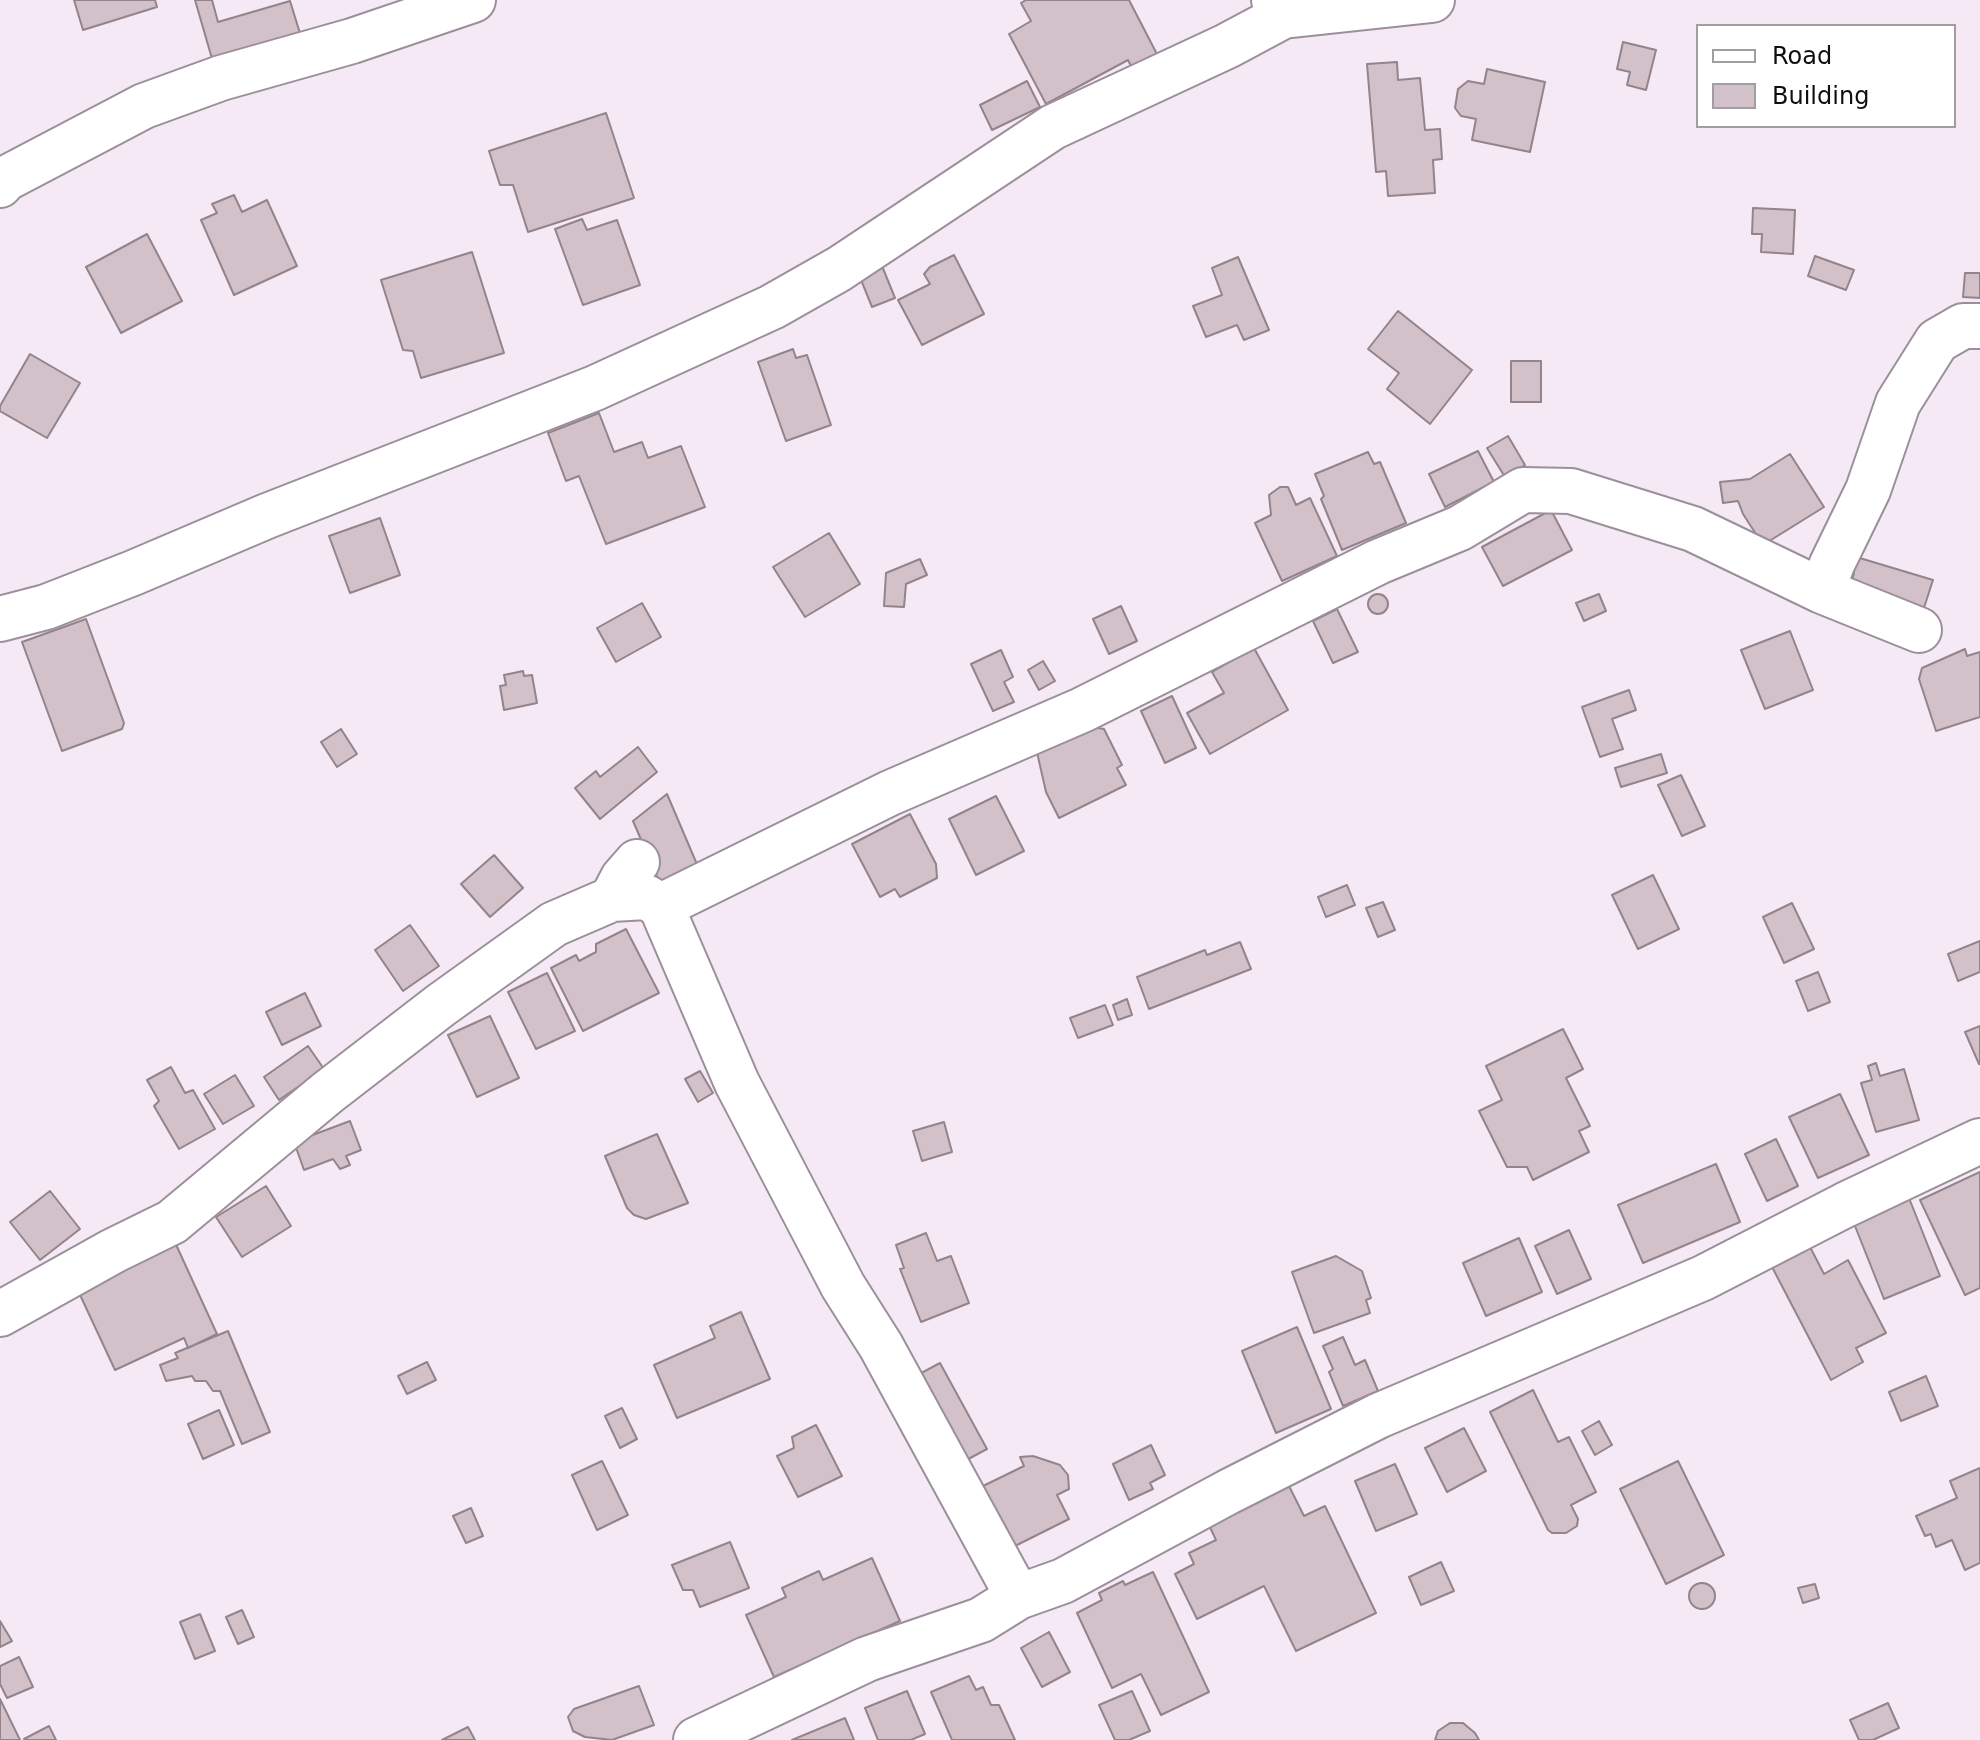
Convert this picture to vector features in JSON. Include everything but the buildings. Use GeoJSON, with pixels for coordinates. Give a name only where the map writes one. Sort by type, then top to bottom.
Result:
{"type":"FeatureCollection","features":[{"type":"Feature","properties":{"kind":"street"},"geometry":{"type":"LineString","coordinates":[[0,185],[5,179],[144,106],[221,78],[352,41],[473,0]]}},
{"type":"Feature","properties":{"kind":"street"},"geometry":{"type":"LineString","coordinates":[[0,619],[46,607],[267,516],[595,388],[772,307],[839,269],[1053,127],[1227,46],[1278,8],[1432,0]]}},
{"type":"Feature","properties":{"kind":"street"},"geometry":{"type":"LineString","coordinates":[[1822,591],[1868,490],[1898,403],[1937,341],[1963,326],[1980,326]]}},
{"type":"Feature","properties":{"kind":"street"},"geometry":{"type":"LineString","coordinates":[[661,906],[890,793],[1082,710],[1378,562],[1460,528],[1523,490],[1571,491],[1693,529],[1822,591],[1919,630]]}},
{"type":"Feature","properties":{"kind":"street"},"geometry":{"type":"LineString","coordinates":[[612,899],[623,878],[637,862]]}},
{"type":"Feature","properties":{"kind":"street"},"geometry":{"type":"LineString","coordinates":[[0,1314],[172,1222],[327,1093],[441,1005],[554,924],[612,899],[646,897],[661,906],[737,1083],[843,1286],[881,1346],[1018,1597]]}},
{"type":"Feature","properties":{"kind":"street"},"geometry":{"type":"LineString","coordinates":[[696,1740],[867,1659],[981,1620],[1018,1597],[1063,1581],[1378,1416],[1703,1278],[1845,1205],[1980,1141]]}}]}
